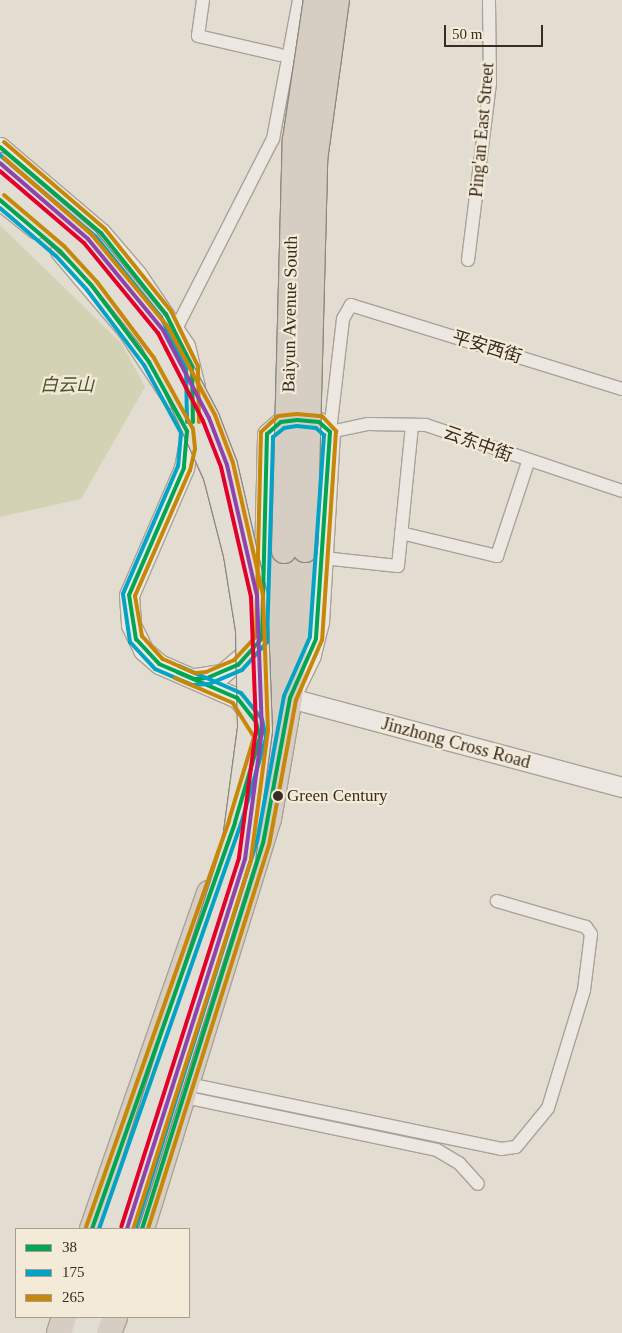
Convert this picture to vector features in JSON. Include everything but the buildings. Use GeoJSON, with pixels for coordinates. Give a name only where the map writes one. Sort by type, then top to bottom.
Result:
{"type":"FeatureCollection","features":[{"type":"Feature","properties":{"kind":"highway","name":"Baiyun Avenue South"},"geometry":{"type":"LineString","coordinates":[[92,1228],[235,822],[260,737],[304,553],[295,140],[316,0]]}},
{"type":"Feature","properties":{"kind":"highway","name":"Baiyun Avenue South"},"geometry":{"type":"LineString","coordinates":[[142,1228],[269,819],[290,698],[304,553],[314,160],[337,0]]}},
{"type":"Feature","properties":{"kind":"highway"},"geometry":{"type":"LineString","coordinates":[[59,1333],[64,1318]]}},
{"type":"Feature","properties":{"kind":"highway"},"geometry":{"type":"LineString","coordinates":[[110,1333],[115,1318]]}},
{"type":"Feature","properties":{"kind":"main road"},"geometry":{"type":"LineString","coordinates":[[0,163],[88,240],[162,330],[209,418],[227,465],[257,596],[262,730],[245,859],[127,1228]]}},
{"type":"Feature","properties":{"kind":"main road"},"geometry":{"type":"LineString","coordinates":[[0,184],[100,277],[149,339],[166,370],[214,477],[234,555],[246,630],[248,728],[232,848],[111,1228]]}},
{"type":"Feature","properties":{"kind":"main road"},"geometry":{"type":"LineString","coordinates":[[77,1333],[82,1318]]}},
{"type":"Feature","properties":{"kind":"main road"},"geometry":{"type":"LineString","coordinates":[[92,1333],[98,1318]]}},
{"type":"Feature","properties":{"kind":"street"},"geometry":{"type":"LineString","coordinates":[[203,0],[198,36],[280,55]]}},
{"type":"Feature","properties":{"kind":"street"},"geometry":{"type":"LineString","coordinates":[[176,329],[272,139],[300,0]]}},
{"type":"Feature","properties":{"kind":"street","name":"Ping'an East Street"},"geometry":{"type":"LineString","coordinates":[[468,260],[490,83],[488,0]]}},
{"type":"Feature","properties":{"kind":"street"},"geometry":{"type":"LineString","coordinates":[[0,147],[101,233],[176,329],[192,366],[196,398],[189,449],[162,524],[129,595],[130,625],[144,650],[159,664],[194,678],[242,702],[256,722],[260,737]]}},
{"type":"Feature","properties":{"kind":"street"},"geometry":{"type":"LineString","coordinates":[[0,200],[60,251],[127,330],[176,404],[189,449]]}},
{"type":"Feature","properties":{"kind":"street","name":"平安西街"},"geometry":{"type":"LineString","coordinates":[[330,432],[343,319],[351,305],[622,389]]}},
{"type":"Feature","properties":{"kind":"street"},"geometry":{"type":"LineString","coordinates":[[260,737],[267,434],[281,422],[297,420],[319,422],[330,432],[304,553],[398,566],[412,425]]}},
{"type":"Feature","properties":{"kind":"street","name":"云东中街"},"geometry":{"type":"LineString","coordinates":[[330,432],[368,424],[426,425],[528,462],[622,491]]}},
{"type":"Feature","properties":{"kind":"street"},"geometry":{"type":"LineString","coordinates":[[401,533],[497,556],[528,462]]}},
{"type":"Feature","properties":{"kind":"street"},"geometry":{"type":"LineString","coordinates":[[194,678],[222,674],[262,638]]}},
{"type":"Feature","properties":{"kind":"street","name":"Jinzhong Cross Road"},"geometry":{"type":"LineString","coordinates":[[290,698],[622,787]]}},
{"type":"Feature","properties":{"kind":"street"},"geometry":{"type":"LineString","coordinates":[[186,1091],[501,1149],[516,1147],[548,1108],[584,990],[591,934],[586,927],[497,901]]}},
{"type":"Feature","properties":{"kind":"street"},"geometry":{"type":"LineString","coordinates":[[186,1091],[437,1150],[478,1184]]}},
{"type":"Feature","properties":{"kind":"green space","name":"白云山"},"geometry":{"type":"Polygon","coordinates":[[[0,225],[122,344],[145,387],[81,499],[0,517],[0,225]]]}},
{"type":"Feature","properties":{"kind":"transit line","name":"265"},"geometry":{"type":"LineString","coordinates":[[4,142],[105,229],[171,311],[198,366],[199,422]]}},
{"type":"Feature","properties":{"kind":"transit line","name":"38"},"geometry":{"type":"LineString","coordinates":[[0,147],[101,233],[166,314],[192,367],[193,422]]}},
{"type":"Feature","properties":{"kind":"transit line","name":"175"},"geometry":{"type":"LineString","coordinates":[[0,155],[96,237],[161,317],[186,369],[187,422]]}},
{"type":"Feature","properties":{"kind":"transit line"},"geometry":{"type":"LineString","coordinates":[[4,158],[92,235],[168,327],[215,415],[233,463],[263,595],[268,730],[251,860],[133,1228]]}},
{"type":"Feature","properties":{"kind":"transit line"},"geometry":{"type":"LineString","coordinates":[[0,163],[88,239],[163,330],[209,418],[227,465],[257,596],[262,730],[245,859],[127,1228]]}},
{"type":"Feature","properties":{"kind":"transit line"},"geometry":{"type":"LineString","coordinates":[[0,171],[84,243],[158,333],[203,421],[221,467],[251,597],[256,730],[239,858],[121,1227]]}},
{"type":"Feature","properties":{"kind":"transit line","name":"265"},"geometry":{"type":"LineString","coordinates":[[4,195],[64,246],[97,282],[154,358],[193,429],[195,449],[190,470],[135,596],[142,636],[163,659],[195,673],[206,672],[234,660],[256,636],[261,432],[278,416],[297,414],[322,416],[336,431],[322,640],[296,700],[269,845],[148,1228]]}},
{"type":"Feature","properties":{"kind":"transit line","name":"38"},"geometry":{"type":"LineString","coordinates":[[0,200],[60,251],[92,286],[149,362],[187,431],[184,468],[129,595],[136,639],[159,664],[194,679],[207,678],[238,665],[262,638],[267,434],[281,422],[297,420],[319,422],[330,432],[316,639],[290,698],[263,843],[142,1228]]}},
{"type":"Feature","properties":{"kind":"transit line","name":"175"},"geometry":{"type":"LineString","coordinates":[[0,208],[56,256],[87,290],[144,365],[181,433],[178,466],[123,594],[130,642],[155,669],[192,685],[209,684],[242,670],[267,642],[273,437],[284,428],[297,426],[316,428],[324,435],[310,637],[284,696],[257,841],[136,1227]]}},
{"type":"Feature","properties":{"kind":"transit line","name":"175"},"geometry":{"type":"LineString","coordinates":[[99,1228],[241,824],[266,738],[262,719],[241,693],[179,666]]}},
{"type":"Feature","properties":{"kind":"transit line","name":"38"},"geometry":{"type":"LineString","coordinates":[[92,1228],[235,822],[260,737],[256,722],[237,698],[177,672]]}},
{"type":"Feature","properties":{"kind":"transit line","name":"265"},"geometry":{"type":"LineString","coordinates":[[86,1227],[229,820],[254,737],[233,703],[175,678]]}},
{"type":"Feature","properties":{"kind":"place","name":"Green Century"},"geometry":{"type":"Point","coordinates":[278,796]}}]}
